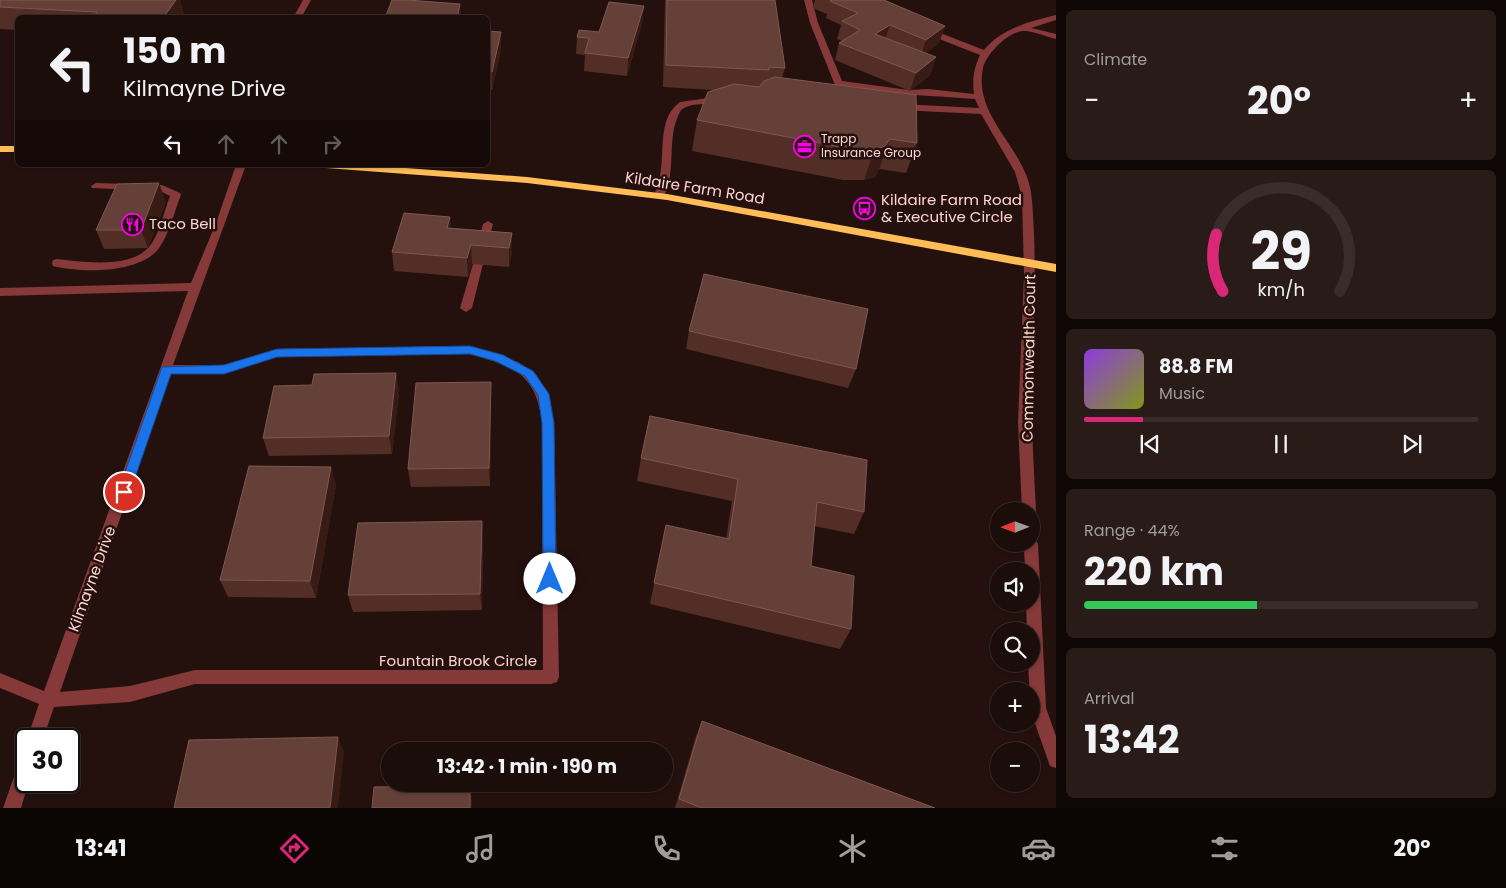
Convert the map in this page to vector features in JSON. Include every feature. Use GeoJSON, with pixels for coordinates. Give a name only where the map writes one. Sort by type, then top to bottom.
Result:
{"type":"FeatureCollection","features":[{"type":"Feature","properties":{"kind":"main road"},"geometry":{"type":"LineString","coordinates":[[0,149],[15,149]]}},
{"type":"Feature","properties":{"kind":"main road","name":"Kildaire Farm Road"},"geometry":{"type":"LineString","coordinates":[[353,167],[527,180],[660,196],[1056,268]]}},
{"type":"Feature","properties":{"kind":"street"},"geometry":{"type":"LineString","coordinates":[[299,15],[307,0]]}},
{"type":"Feature","properties":{"kind":"street"},"geometry":{"type":"LineString","coordinates":[[808,0],[814,23],[838,83],[909,93],[928,92],[980,97]]}},
{"type":"Feature","properties":{"kind":"street"},"geometry":{"type":"LineString","coordinates":[[915,26],[985,54],[996,43],[1023,28],[1056,17]]}},
{"type":"Feature","properties":{"kind":"street"},"geometry":{"type":"LineString","coordinates":[[1023,28],[1056,38]]}},
{"type":"Feature","properties":{"kind":"street","name":"Commonwealth Court"},"geometry":{"type":"LineString","coordinates":[[985,54],[979,65],[977,77],[984,111],[1016,166],[1025,187],[1031,264],[1024,411],[1029,502]]}},
{"type":"Feature","properties":{"kind":"street"},"geometry":{"type":"LineString","coordinates":[[660,196],[666,171],[670,129],[674,112],[682,104],[702,101],[736,101]]}},
{"type":"Feature","properties":{"kind":"street"},"geometry":{"type":"LineString","coordinates":[[886,106],[984,111]]}},
{"type":"Feature","properties":{"kind":"street","name":"Kilmayne Drive"},"geometry":{"type":"LineString","coordinates":[[39,728],[195,287],[222,222],[240,167]]}},
{"type":"Feature","properties":{"kind":"street"},"geometry":{"type":"LineString","coordinates":[[57,263],[85,266],[115,265],[138,260],[155,248],[176,195],[162,188],[96,186]]}},
{"type":"Feature","properties":{"kind":"street"},"geometry":{"type":"LineString","coordinates":[[481,250],[488,224]]}},
{"type":"Feature","properties":{"kind":"street"},"geometry":{"type":"LineString","coordinates":[[466,308],[478,264]]}},
{"type":"Feature","properties":{"kind":"street"},"geometry":{"type":"LineString","coordinates":[[0,292],[195,287]]}},
{"type":"Feature","properties":{"kind":"street","name":"Fountain Brook Circle"},"geometry":{"type":"LineString","coordinates":[[48,700],[130,694],[195,677],[551,677],[548,423],[543,394],[529,374],[499,358],[470,350],[277,353],[224,370],[166,370]]}},
{"type":"Feature","properties":{"kind":"street"},"geometry":{"type":"LineString","coordinates":[[1031,552],[1038,708],[1056,760]]}},
{"type":"Feature","properties":{"kind":"street"},"geometry":{"type":"LineString","coordinates":[[0,680],[48,700]]}},
{"type":"Feature","properties":{"kind":"street"},"geometry":{"type":"LineString","coordinates":[[12,808],[17,793]]}},
{"type":"Feature","properties":{"kind":"building"},"geometry":{"type":"Polygon","coordinates":[[[0,0],[176,0],[165,15],[95,15],[97,12],[0,7],[0,0]]]}},
{"type":"Feature","properties":{"kind":"building"},"geometry":{"type":"Polygon","coordinates":[[[392,0],[460,4],[458,15],[386,15],[392,0]]]}},
{"type":"Feature","properties":{"kind":"building"},"geometry":{"type":"Polygon","coordinates":[[[667,0],[775,0],[785,68],[769,67],[769,70],[666,65],[667,0]]]}},
{"type":"Feature","properties":{"kind":"building"},"geometry":{"type":"Polygon","coordinates":[[[884,0],[945,26],[926,40],[890,25],[875,34],[936,57],[916,73],[839,43],[860,30],[842,21],[858,13],[830,1],[884,0]]]}},
{"type":"Feature","properties":{"kind":"building"},"geometry":{"type":"Polygon","coordinates":[[[609,2],[644,6],[628,58],[585,53],[589,38],[577,37],[579,30],[599,32],[609,2]]]}},
{"type":"Feature","properties":{"kind":"building"},"geometry":{"type":"Polygon","coordinates":[[[490,31],[501,32],[492,72],[490,72],[490,31]]]}},
{"type":"Feature","properties":{"kind":"building"},"geometry":{"type":"Polygon","coordinates":[[[775,77],[916,95],[917,143],[890,139],[885,146],[874,150],[852,149],[697,120],[708,92],[734,84],[759,87],[764,81],[775,77]]]}},
{"type":"Feature","properties":{"kind":"building"},"geometry":{"type":"Polygon","coordinates":[[[159,183],[141,230],[96,230],[117,184],[159,183]]]}},
{"type":"Feature","properties":{"kind":"building"},"geometry":{"type":"Polygon","coordinates":[[[404,213],[450,217],[447,228],[512,233],[509,248],[471,245],[467,258],[392,252],[404,213]]]}},
{"type":"Feature","properties":{"kind":"building"},"geometry":{"type":"Polygon","coordinates":[[[704,274],[868,309],[856,369],[689,331],[704,274]]]}},
{"type":"Feature","properties":{"kind":"building"},"geometry":{"type":"Polygon","coordinates":[[[396,373],[389,436],[263,438],[274,386],[312,385],[314,374],[396,373]]]}},
{"type":"Feature","properties":{"kind":"building"},"geometry":{"type":"Polygon","coordinates":[[[491,382],[489,468],[408,469],[416,383],[491,382]]]}},
{"type":"Feature","properties":{"kind":"building"},"geometry":{"type":"Polygon","coordinates":[[[650,416],[867,460],[864,512],[817,502],[811,566],[854,576],[851,629],[654,583],[666,525],[729,539],[738,479],[641,458],[650,416]]]}},
{"type":"Feature","properties":{"kind":"building"},"geometry":{"type":"Polygon","coordinates":[[[249,466],[331,467],[310,581],[220,580],[249,466]]]}},
{"type":"Feature","properties":{"kind":"building"},"geometry":{"type":"Polygon","coordinates":[[[482,521],[480,594],[348,595],[358,523],[482,521]]]}},
{"type":"Feature","properties":{"kind":"building"},"geometry":{"type":"Polygon","coordinates":[[[702,721],[935,808],[702,808],[679,799],[702,721]]]}},
{"type":"Feature","properties":{"kind":"building"},"geometry":{"type":"Polygon","coordinates":[[[338,737],[330,808],[174,808],[189,740],[338,737]]]}},
{"type":"Feature","properties":{"kind":"building"},"geometry":{"type":"Polygon","coordinates":[[[374,787],[381,787],[381,792],[470,792],[470,808],[372,808],[374,787]]]}},
{"type":"Feature","properties":{"kind":"place","name":"Trapp Insurance Group"},"geometry":{"type":"Point","coordinates":[805,146]}},
{"type":"Feature","properties":{"kind":"place","name":"Kildaire Farm Road & Executive Circle"},"geometry":{"type":"Point","coordinates":[865,209]}},
{"type":"Feature","properties":{"kind":"place","name":"Taco Bell"},"geometry":{"type":"Point","coordinates":[133,224]}},
{"type":"Feature","properties":{"kind":"route"},"geometry":{"type":"LineString","coordinates":[[124,492],[166,370],[224,370],[277,353],[470,350],[499,358],[529,374],[543,394],[548,423],[550,579]]}}]}
